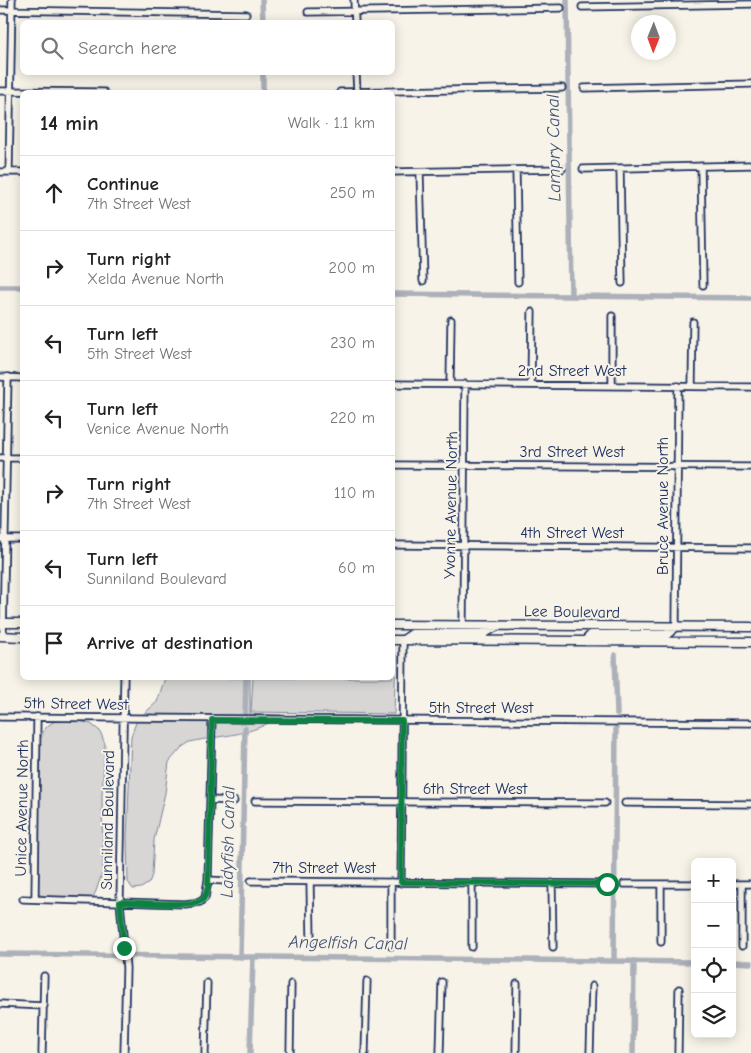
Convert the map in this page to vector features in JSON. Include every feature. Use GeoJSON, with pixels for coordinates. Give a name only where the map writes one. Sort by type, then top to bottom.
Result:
{"type":"FeatureCollection","features":[{"type":"Feature","properties":{"kind":"main road"},"geometry":{"type":"LineString","coordinates":[[2,623],[20,623]]}},
{"type":"Feature","properties":{"kind":"main road","name":"Lee Boulevard"},"geometry":{"type":"LineString","coordinates":[[395,625],[751,627]]}},
{"type":"Feature","properties":{"kind":"main road"},"geometry":{"type":"LineString","coordinates":[[403,640],[412,634],[483,634],[499,625]]}},
{"type":"Feature","properties":{"kind":"main road"},"geometry":{"type":"LineString","coordinates":[[585,641],[591,635],[666,635],[676,627]]}},
{"type":"Feature","properties":{"kind":"main road"},"geometry":{"type":"LineString","coordinates":[[2,636],[20,637]]}},
{"type":"Feature","properties":{"kind":"main road","name":"Lee Boulevard"},"geometry":{"type":"LineString","coordinates":[[395,640],[751,642]]}},
{"type":"Feature","properties":{"kind":"street"},"geometry":{"type":"LineString","coordinates":[[9,172],[12,0]]}},
{"type":"Feature","properties":{"kind":"street"},"geometry":{"type":"LineString","coordinates":[[354,0],[355,20]]}},
{"type":"Feature","properties":{"kind":"street"},"geometry":{"type":"LineString","coordinates":[[582,7],[751,4]]}},
{"type":"Feature","properties":{"kind":"street"},"geometry":{"type":"LineString","coordinates":[[308,12],[561,8]]}},
{"type":"Feature","properties":{"kind":"street"},"geometry":{"type":"LineString","coordinates":[[0,10],[246,14]]}},
{"type":"Feature","properties":{"kind":"street"},"geometry":{"type":"LineString","coordinates":[[356,75],[356,90]]}},
{"type":"Feature","properties":{"kind":"street"},"geometry":{"type":"LineString","coordinates":[[584,88],[751,84]]}},
{"type":"Feature","properties":{"kind":"street"},"geometry":{"type":"LineString","coordinates":[[395,91],[562,88]]}},
{"type":"Feature","properties":{"kind":"street"},"geometry":{"type":"LineString","coordinates":[[0,91],[20,91]]}},
{"type":"Feature","properties":{"kind":"street"},"geometry":{"type":"LineString","coordinates":[[583,168],[751,165]]}},
{"type":"Feature","properties":{"kind":"street"},"geometry":{"type":"LineString","coordinates":[[701,166],[703,285]]}},
{"type":"Feature","properties":{"kind":"street"},"geometry":{"type":"LineString","coordinates":[[620,168],[622,283]]}},
{"type":"Feature","properties":{"kind":"street"},"geometry":{"type":"LineString","coordinates":[[395,172],[562,169]]}},
{"type":"Feature","properties":{"kind":"street"},"geometry":{"type":"LineString","coordinates":[[516,170],[518,282]]}},
{"type":"Feature","properties":{"kind":"street"},"geometry":{"type":"LineString","coordinates":[[0,172],[20,172]]}},
{"type":"Feature","properties":{"kind":"street"},"geometry":{"type":"LineString","coordinates":[[420,172],[423,281]]}},
{"type":"Feature","properties":{"kind":"street"},"geometry":{"type":"LineString","coordinates":[[531,385],[532,312]]}},
{"type":"Feature","properties":{"kind":"street"},"geometry":{"type":"LineString","coordinates":[[612,316],[612,386]]}},
{"type":"Feature","properties":{"kind":"street"},"geometry":{"type":"LineString","coordinates":[[450,384],[451,320]]}},
{"type":"Feature","properties":{"kind":"street"},"geometry":{"type":"LineString","coordinates":[[692,386],[693,322]]}},
{"type":"Feature","properties":{"kind":"street"},"geometry":{"type":"LineString","coordinates":[[0,377],[20,378]]}},
{"type":"Feature","properties":{"kind":"street"},"geometry":{"type":"LineString","coordinates":[[2,636],[2,539],[7,458],[8,377]]}},
{"type":"Feature","properties":{"kind":"street","name":"2nd Street West"},"geometry":{"type":"LineString","coordinates":[[395,384],[751,386]]}},
{"type":"Feature","properties":{"kind":"street","name":"Yvonne Avenue North"},"geometry":{"type":"LineString","coordinates":[[463,625],[465,384]]}},
{"type":"Feature","properties":{"kind":"street","name":"Bruce Avenue North"},"geometry":{"type":"LineString","coordinates":[[676,627],[678,386]]}},
{"type":"Feature","properties":{"kind":"street"},"geometry":{"type":"LineString","coordinates":[[0,458],[20,458]]}},
{"type":"Feature","properties":{"kind":"street","name":"3rd Street West"},"geometry":{"type":"LineString","coordinates":[[395,465],[751,467]]}},
{"type":"Feature","properties":{"kind":"street"},"geometry":{"type":"LineString","coordinates":[[2,539],[20,539]]}},
{"type":"Feature","properties":{"kind":"street","name":"4th Street West"},"geometry":{"type":"LineString","coordinates":[[395,545],[751,548]]}},
{"type":"Feature","properties":{"kind":"street"},"geometry":{"type":"LineString","coordinates":[[401,882],[403,640]]}},
{"type":"Feature","properties":{"kind":"street","name":"Sunniland Boulevard"},"geometry":{"type":"LineString","coordinates":[[124,680],[120,902],[126,968],[124,1053]]}},
{"type":"Feature","properties":{"kind":"street","name":"5th Street West"},"geometry":{"type":"LineString","coordinates":[[0,717],[751,723]]}},
{"type":"Feature","properties":{"kind":"street","name":"Unice Avenue North"},"geometry":{"type":"LineString","coordinates":[[35,899],[37,717]]}},
{"type":"Feature","properties":{"kind":"street"},"geometry":{"type":"LineString","coordinates":[[23,899],[185,904],[200,902],[205,898],[208,880],[212,720]]}},
{"type":"Feature","properties":{"kind":"street"},"geometry":{"type":"LineString","coordinates":[[210,800],[234,801]]}},
{"type":"Feature","properties":{"kind":"street","name":"6th Street West"},"geometry":{"type":"LineString","coordinates":[[255,801],[605,803]]}},
{"type":"Feature","properties":{"kind":"street"},"geometry":{"type":"LineString","coordinates":[[625,803],[751,804]]}},
{"type":"Feature","properties":{"kind":"street"},"geometry":{"type":"LineString","coordinates":[[208,880],[226,881]]}},
{"type":"Feature","properties":{"kind":"street","name":"7th Street West"},"geometry":{"type":"LineString","coordinates":[[251,882],[607,884]]}},
{"type":"Feature","properties":{"kind":"street"},"geometry":{"type":"LineString","coordinates":[[310,882],[311,940]]}},
{"type":"Feature","properties":{"kind":"street"},"geometry":{"type":"LineString","coordinates":[[391,882],[391,946]]}},
{"type":"Feature","properties":{"kind":"street"},"geometry":{"type":"LineString","coordinates":[[472,883],[472,947]]}},
{"type":"Feature","properties":{"kind":"street"},"geometry":{"type":"LineString","coordinates":[[552,883],[553,947]]}},
{"type":"Feature","properties":{"kind":"street"},"geometry":{"type":"LineString","coordinates":[[624,884],[691,884]]}},
{"type":"Feature","properties":{"kind":"street"},"geometry":{"type":"LineString","coordinates":[[661,884],[661,942]]}},
{"type":"Feature","properties":{"kind":"street"},"geometry":{"type":"LineString","coordinates":[[736,884],[751,884]]}},
{"type":"Feature","properties":{"kind":"street"},"geometry":{"type":"LineString","coordinates":[[742,884],[742,946]]}},
{"type":"Feature","properties":{"kind":"street"},"geometry":{"type":"LineString","coordinates":[[42,1053],[44,976]]}},
{"type":"Feature","properties":{"kind":"street"},"geometry":{"type":"LineString","coordinates":[[365,1053],[367,981]]}},
{"type":"Feature","properties":{"kind":"street"},"geometry":{"type":"LineString","coordinates":[[440,1053],[442,982]]}},
{"type":"Feature","properties":{"kind":"street"},"geometry":{"type":"LineString","coordinates":[[205,1053],[207,983]]}},
{"type":"Feature","properties":{"kind":"street"},"geometry":{"type":"LineString","coordinates":[[290,1053],[291,984]]}},
{"type":"Feature","properties":{"kind":"street"},"geometry":{"type":"LineString","coordinates":[[516,1053],[517,984]]}},
{"type":"Feature","properties":{"kind":"street"},"geometry":{"type":"LineString","coordinates":[[590,1053],[592,986]]}},
{"type":"Feature","properties":{"kind":"street"},"geometry":{"type":"LineString","coordinates":[[678,1053],[679,989]]}},
{"type":"Feature","properties":{"kind":"street"},"geometry":{"type":"LineString","coordinates":[[0,1004],[44,1006]]}},
{"type":"Feature","properties":{"kind":"shaded area"},"geometry":{"type":"Polygon","coordinates":[[[396,655],[394,714],[251,712],[253,680],[395,680],[396,655]]]}},
{"type":"Feature","properties":{"kind":"shaded area"},"geometry":{"type":"Polygon","coordinates":[[[164,680],[250,680],[250,714],[281,715],[248,731],[190,742],[182,747],[169,762],[165,793],[154,840],[152,875],[149,883],[141,888],[133,889],[128,882],[127,838],[131,736],[137,720],[157,702],[164,680]]]}},
{"type":"Feature","properties":{"kind":"shaded area"},"geometry":{"type":"Polygon","coordinates":[[[58,720],[76,720],[91,724],[100,731],[105,744],[102,796],[103,871],[93,897],[87,900],[56,900],[38,894],[39,743],[45,729],[58,720]]]}},
{"type":"Feature","properties":{"kind":"waterway","name":"Ladyfish Canal"},"geometry":{"type":"LineString","coordinates":[[262,0],[263,20]]}},
{"type":"Feature","properties":{"kind":"waterway","name":"Lampry Canal"},"geometry":{"type":"LineString","coordinates":[[567,0],[571,296]]}},
{"type":"Feature","properties":{"kind":"waterway","name":"Ladyfish Canal"},"geometry":{"type":"LineString","coordinates":[[263,75],[263,90]]}},
{"type":"Feature","properties":{"kind":"waterway"},"geometry":{"type":"LineString","coordinates":[[0,287],[20,287]]}},
{"type":"Feature","properties":{"kind":"waterway","name":"Lampry Canal"},"geometry":{"type":"LineString","coordinates":[[395,294],[751,298]]}},
{"type":"Feature","properties":{"kind":"waterway"},"geometry":{"type":"LineString","coordinates":[[615,655],[617,714]]}},
{"type":"Feature","properties":{"kind":"waterway","name":"Ladyfish Canal"},"geometry":{"type":"LineString","coordinates":[[245,713],[246,680]]}},
{"type":"Feature","properties":{"kind":"waterway","name":"Ladyfish Canal"},"geometry":{"type":"LineString","coordinates":[[240,957],[245,728]]}},
{"type":"Feature","properties":{"kind":"waterway"},"geometry":{"type":"LineString","coordinates":[[614,961],[616,729]]}},
{"type":"Feature","properties":{"kind":"waterway","name":"Angelfish Canal"},"geometry":{"type":"LineString","coordinates":[[0,954],[691,962]]}},
{"type":"Feature","properties":{"kind":"waterway"},"geometry":{"type":"LineString","coordinates":[[250,1053],[253,957]]}},
{"type":"Feature","properties":{"kind":"waterway"},"geometry":{"type":"LineString","coordinates":[[633,1053],[634,961]]}},
{"type":"Feature","properties":{"kind":"waterway","name":"Angelfish Canal"},"geometry":{"type":"LineString","coordinates":[[736,962],[751,963]]}},
{"type":"Feature","properties":{"kind":"route"},"geometry":{"type":"LineString","coordinates":[[124,948],[120,902],[185,904],[200,902],[205,898],[208,887],[212,720],[402,721],[401,882],[607,884]]}}]}
